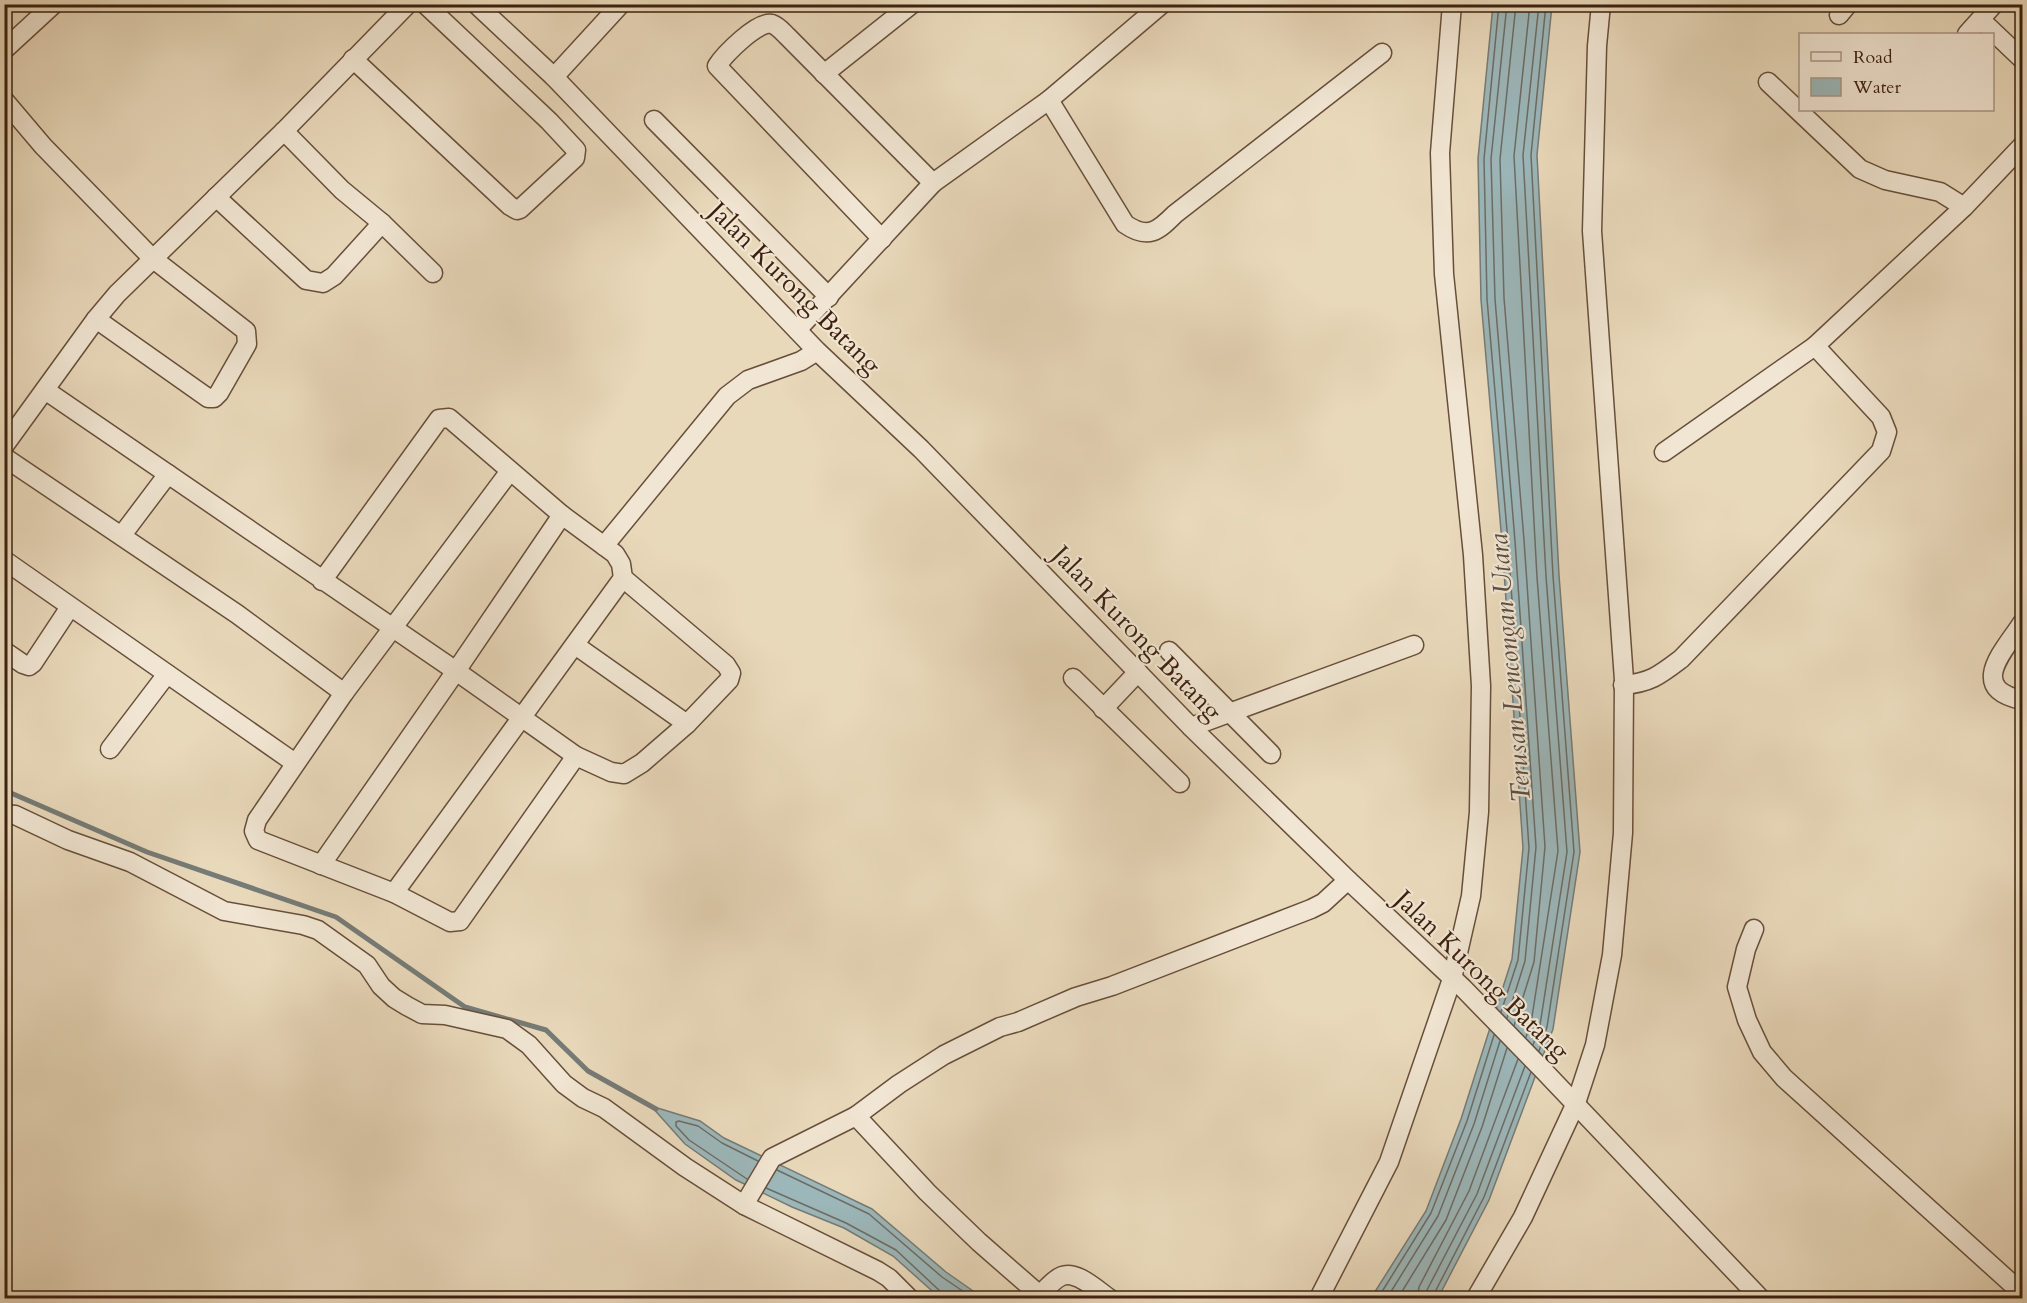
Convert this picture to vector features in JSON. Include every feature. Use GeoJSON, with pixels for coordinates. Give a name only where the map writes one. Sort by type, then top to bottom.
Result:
{"type":"FeatureCollection","features":[{"type":"Feature","properties":{"kind":"street"},"geometry":{"type":"LineString","coordinates":[[4,50],[54,4]]}},
{"type":"Feature","properties":{"kind":"street"},"geometry":{"type":"LineString","coordinates":[[4,446],[96,319],[152,258],[284,131],[408,4]]}},
{"type":"Feature","properties":{"kind":"street"},"geometry":{"type":"LineString","coordinates":[[353,59],[510,206],[517,210],[520,209],[575,159],[576,150],[549,121],[425,4]]}},
{"type":"Feature","properties":{"kind":"street","name":"Jalan Kurong Batang"},"geometry":{"type":"LineString","coordinates":[[477,4],[554,77],[817,351],[928,457],[1191,727],[1544,1070],[1752,1296]]}},
{"type":"Feature","properties":{"kind":"street"},"geometry":{"type":"LineString","coordinates":[[554,77],[621,4]]}},
{"type":"Feature","properties":{"kind":"street"},"geometry":{"type":"LineString","coordinates":[[824,74],[912,4]]}},
{"type":"Feature","properties":{"kind":"street"},"geometry":{"type":"LineString","coordinates":[[797,330],[933,183],[1049,100],[1162,4]]}},
{"type":"Feature","properties":{"kind":"street"},"geometry":{"type":"LineString","coordinates":[[1318,1299],[1389,1162],[1457,983],[1471,896],[1479,812],[1481,686],[1473,555],[1444,274],[1440,153],[1452,4]]}},
{"type":"Feature","properties":{"kind":"street"},"geometry":{"type":"LineString","coordinates":[[1476,1299],[1523,1217],[1575,1103],[1595,1045],[1612,956],[1623,833],[1623,685],[1617,562],[1592,231],[1597,46],[1601,4]]}},
{"type":"Feature","properties":{"kind":"street"},"geometry":{"type":"LineString","coordinates":[[1968,33],[1994,4]]}},
{"type":"Feature","properties":{"kind":"street"},"geometry":{"type":"LineString","coordinates":[[1981,20],[2022,59]]}},
{"type":"Feature","properties":{"kind":"street"},"geometry":{"type":"LineString","coordinates":[[882,239],[717,66],[724,55],[765,24],[772,24],[779,28],[933,183]]}},
{"type":"Feature","properties":{"kind":"street"},"geometry":{"type":"LineString","coordinates":[[1049,100],[1125,224],[1136,231],[1148,233],[1165,224],[1175,213],[1382,53]]}},
{"type":"Feature","properties":{"kind":"street"},"geometry":{"type":"LineString","coordinates":[[1768,82],[1860,168],[1885,180],[1940,192],[1964,207]]}},
{"type":"Feature","properties":{"kind":"street"},"geometry":{"type":"LineString","coordinates":[[4,100],[43,146],[152,258],[246,331],[246,344],[219,393],[214,398],[208,398],[96,319]]}},
{"type":"Feature","properties":{"kind":"street"},"geometry":{"type":"LineString","coordinates":[[654,120],[829,297]]}},
{"type":"Feature","properties":{"kind":"street"},"geometry":{"type":"LineString","coordinates":[[284,131],[342,190],[382,224],[433,273]]}},
{"type":"Feature","properties":{"kind":"street"},"geometry":{"type":"LineString","coordinates":[[1664,452],[1815,346],[1964,207],[2016,166],[2022,146]]}},
{"type":"Feature","properties":{"kind":"street"},"geometry":{"type":"LineString","coordinates":[[216,197],[306,279],[323,283],[334,276],[382,224]]}},
{"type":"Feature","properties":{"kind":"street"},"geometry":{"type":"LineString","coordinates":[[1623,685],[1639,684],[1658,677],[1681,659],[1881,451],[1887,432],[1881,417],[1815,346]]}},
{"type":"Feature","properties":{"kind":"street"},"geometry":{"type":"LineString","coordinates":[[604,546],[728,396],[748,380],[794,364],[817,351]]}},
{"type":"Feature","properties":{"kind":"street"},"geometry":{"type":"LineString","coordinates":[[45,390],[322,581],[456,671],[576,756],[611,772],[624,774],[642,763],[687,724],[729,680],[731,673],[726,664],[623,578],[621,564],[615,554],[562,515],[449,418],[439,419],[322,581]]}},
{"type":"Feature","properties":{"kind":"street"},"geometry":{"type":"LineString","coordinates":[[4,457],[237,614],[344,693]]}},
{"type":"Feature","properties":{"kind":"street"},"geometry":{"type":"LineString","coordinates":[[510,471],[344,693],[257,820],[254,831],[258,840],[394,892],[450,922],[460,921],[576,756]]}},
{"type":"Feature","properties":{"kind":"street"},"geometry":{"type":"LineString","coordinates":[[122,535],[168,474]]}},
{"type":"Feature","properties":{"kind":"street"},"geometry":{"type":"LineString","coordinates":[[321,865],[562,515]]}},
{"type":"Feature","properties":{"kind":"street"},"geometry":{"type":"LineString","coordinates":[[4,560],[295,763]]}},
{"type":"Feature","properties":{"kind":"street"},"geometry":{"type":"LineString","coordinates":[[394,892],[623,578]]}},
{"type":"Feature","properties":{"kind":"street"},"geometry":{"type":"LineString","coordinates":[[4,651],[29,666],[70,607]]}},
{"type":"Feature","properties":{"kind":"street"},"geometry":{"type":"LineString","coordinates":[[2022,622],[1994,663],[1992,672],[1992,679],[1996,687],[2010,697],[2022,700]]}},
{"type":"Feature","properties":{"kind":"street"},"geometry":{"type":"LineString","coordinates":[[575,645],[687,724]]}},
{"type":"Feature","properties":{"kind":"street"},"geometry":{"type":"LineString","coordinates":[[1191,727],[1414,645]]}},
{"type":"Feature","properties":{"kind":"street"},"geometry":{"type":"LineString","coordinates":[[1169,651],[1270,754]]}},
{"type":"Feature","properties":{"kind":"street"},"geometry":{"type":"LineString","coordinates":[[1103,709],[1138,672]]}},
{"type":"Feature","properties":{"kind":"street"},"geometry":{"type":"LineString","coordinates":[[110,749],[167,674]]}},
{"type":"Feature","properties":{"kind":"street"},"geometry":{"type":"LineString","coordinates":[[1073,678],[1180,783]]}},
{"type":"Feature","properties":{"kind":"street"},"geometry":{"type":"LineString","coordinates":[[4,814],[15,815],[68,840],[130,862],[224,911],[303,925],[318,930],[367,965],[381,986],[394,998],[422,1014],[446,1015],[507,1029],[529,1045],[564,1084],[583,1098],[604,1108],[665,1154],[870,1266],[889,1278],[909,1299]]}},
{"type":"Feature","properties":{"kind":"street"},"geometry":{"type":"LineString","coordinates":[[748,1200],[772,1158],[856,1116],[899,1084],[944,1055],[1000,1027],[1311,909],[1323,903],[1348,880]]}},
{"type":"Feature","properties":{"kind":"street"},"geometry":{"type":"LineString","coordinates":[[1754,929],[1746,949],[1737,987],[1747,1020],[1762,1052],[1784,1078],[2022,1293]]}},
{"type":"Feature","properties":{"kind":"street"},"geometry":{"type":"LineString","coordinates":[[856,1116],[927,1192],[979,1242],[1042,1297],[1061,1276],[1068,1275],[1076,1276],[1109,1299]]}},
{"type":"Feature","properties":{"kind":"water"},"geometry":{"type":"Polygon","coordinates":[[[1493,5],[1552,5],[1537,155],[1559,575],[1580,852],[1553,1029],[1489,1200],[1438,1298],[1371,1298],[1426,1211],[1461,1119],[1512,959],[1523,848],[1502,542],[1481,300],[1478,159],[1493,5]]]}},
{"type":"Feature","properties":{"kind":"water"},"geometry":{"type":"Polygon","coordinates":[[[651,1106],[700,1121],[724,1138],[872,1209],[946,1272],[983,1298],[940,1298],[893,1256],[844,1228],[792,1207],[736,1180],[685,1144],[651,1106]]]}},
{"type":"Feature","properties":{"kind":"waterway"},"geometry":{"type":"LineString","coordinates":[[4,790],[147,852],[336,917],[465,1007],[546,1030],[588,1071],[656,1109]]}},
{"type":"Feature","properties":{"kind":"water label","name":"Terusan Lencongan Utara"},"geometry":{"type":"Point","coordinates":[1510,668]}}]}
